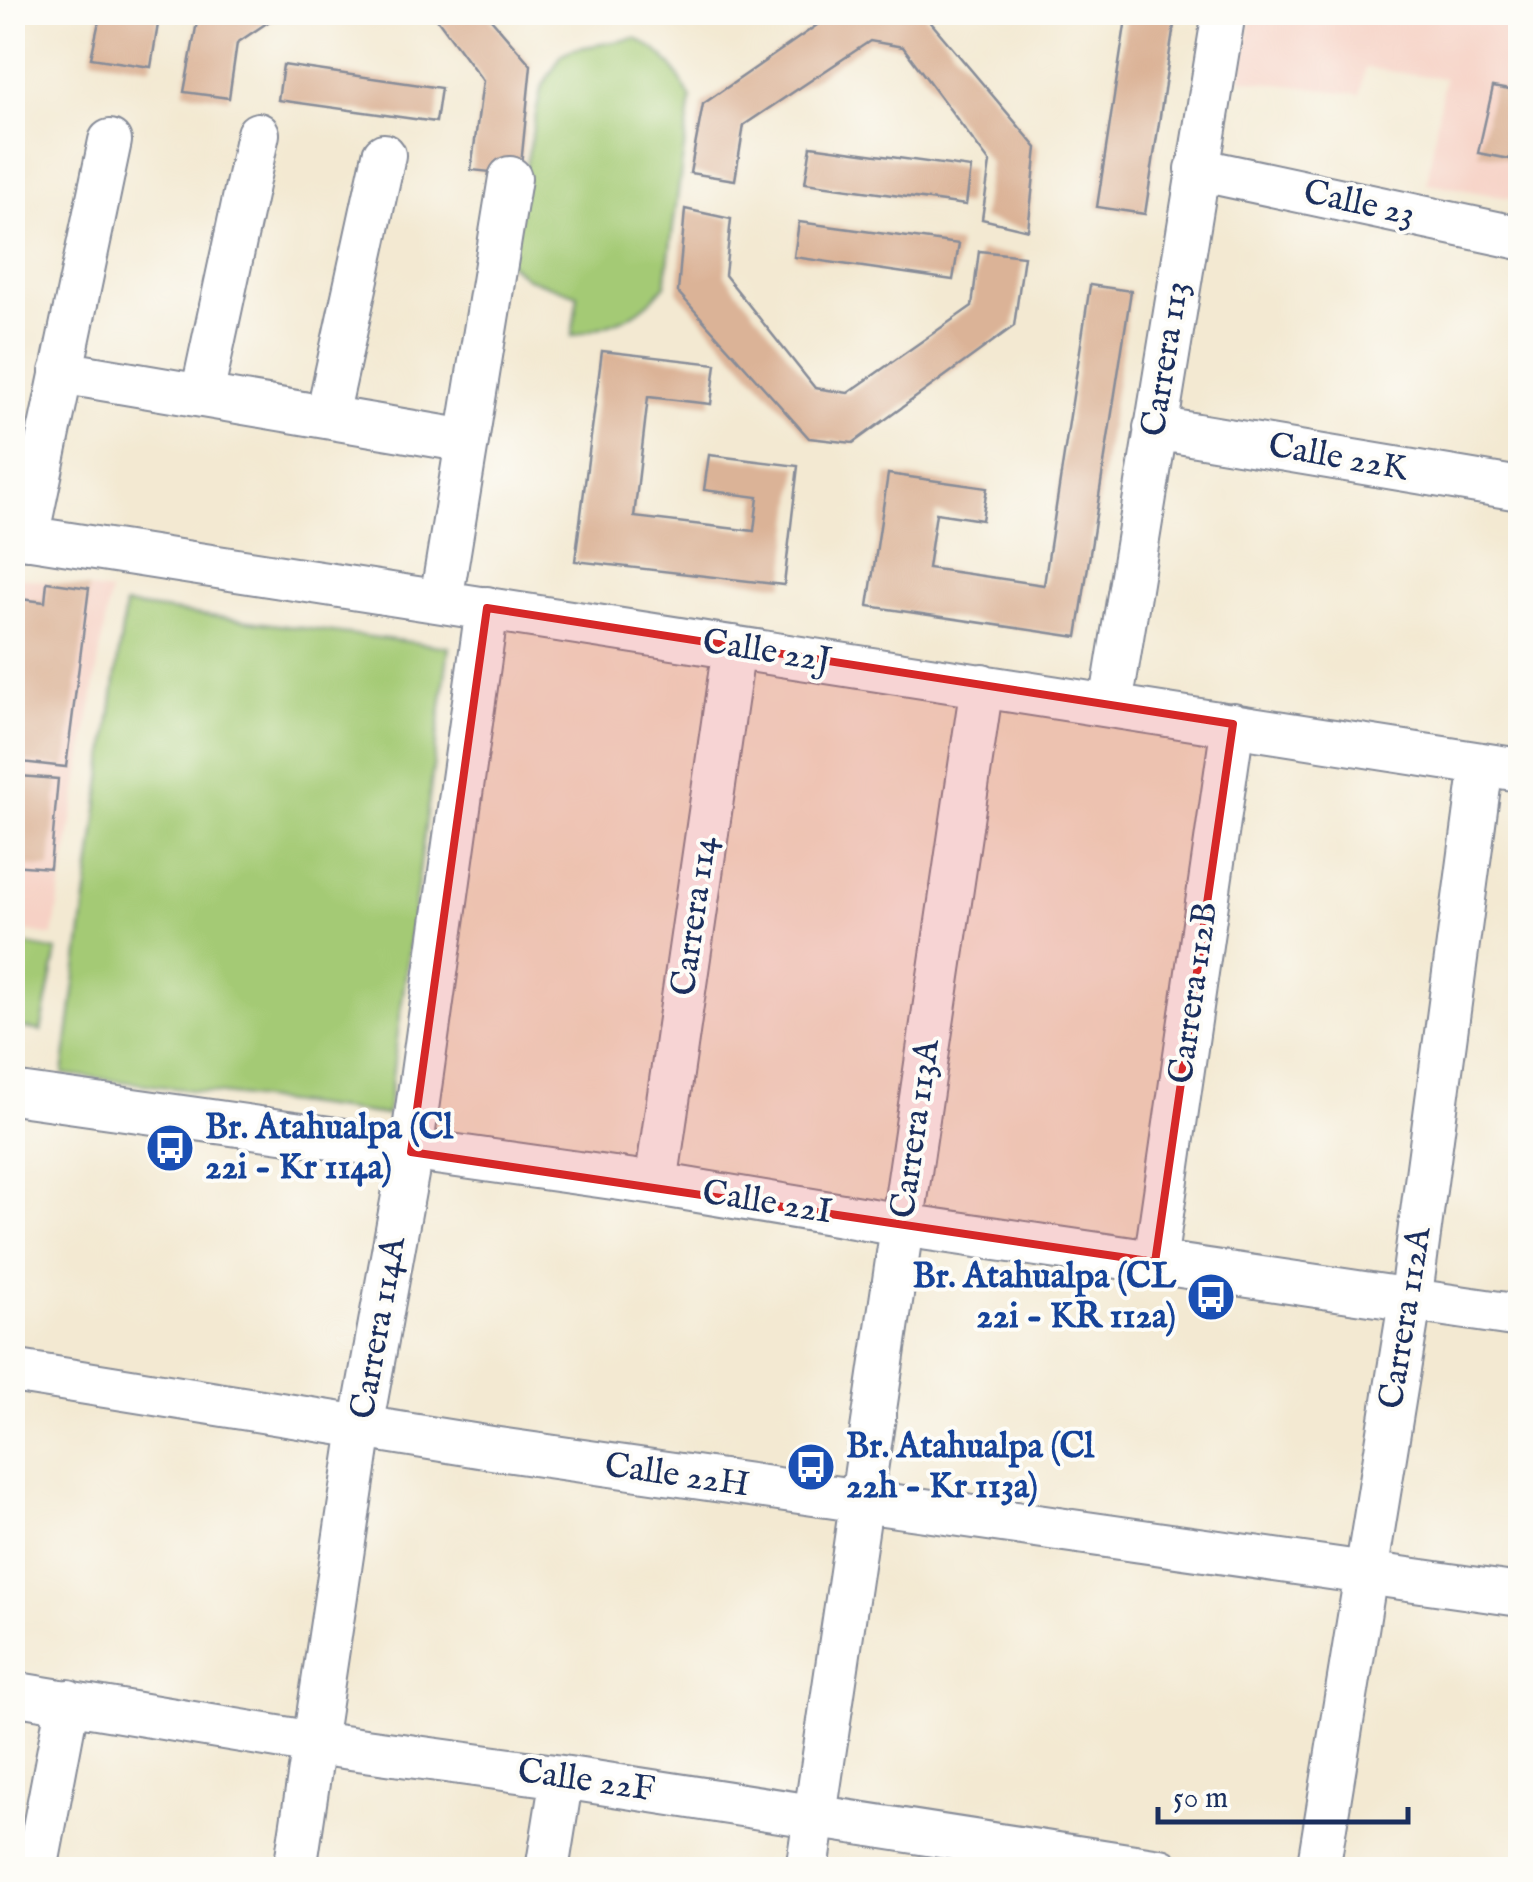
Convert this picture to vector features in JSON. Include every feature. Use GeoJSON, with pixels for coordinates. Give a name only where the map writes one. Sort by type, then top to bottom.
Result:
{"type":"FeatureCollection","features":[{"type":"Feature","properties":{"kind":"street","name":"Carrera 113"},"geometry":{"type":"LineString","coordinates":[[1111,705],[1224,12]]}},
{"type":"Feature","properties":{"kind":"street"},"geometry":{"type":"LineString","coordinates":[[202,395],[258,134]]}},
{"type":"Feature","properties":{"kind":"street"},"geometry":{"type":"LineString","coordinates":[[20,536],[62,372],[110,141]]}},
{"type":"Feature","properties":{"kind":"street"},"geometry":{"type":"LineString","coordinates":[[326,416],[384,156]]}},
{"type":"Feature","properties":{"kind":"street","name":"Calle 23"},"geometry":{"type":"LineString","coordinates":[[1197,169],[1520,238]]}},
{"type":"Feature","properties":{"kind":"street"},"geometry":{"type":"LineString","coordinates":[[442,600],[510,178]]}},
{"type":"Feature","properties":{"kind":"street"},"geometry":{"type":"LineString","coordinates":[[62,372],[468,441]]}},
{"type":"Feature","properties":{"kind":"street","name":"Calle 22K"},"geometry":{"type":"LineString","coordinates":[[1155,428],[1520,489]]}},
{"type":"Feature","properties":{"kind":"street","name":"Calle 22J"},"geometry":{"type":"LineString","coordinates":[[20,536],[1501,767]]}},
{"type":"Feature","properties":{"kind":"street","name":"Carrera 114A"},"geometry":{"type":"LineString","coordinates":[[295,1870],[361,1428],[412,1152],[487,608]]}},
{"type":"Feature","properties":{"kind":"street","name":"Carrera 114"},"geometry":{"type":"LineString","coordinates":[[656,1184],[734,647]]}},
{"type":"Feature","properties":{"kind":"street","name":"Carrera 113A"},"geometry":{"type":"LineString","coordinates":[[807,1870],[982,685]]}},
{"type":"Feature","properties":{"kind":"street","name":"Carrera 112B"},"geometry":{"type":"LineString","coordinates":[[1155,1262],[1233,724]]}},
{"type":"Feature","properties":{"kind":"street","name":"Carrera 112A"},"geometry":{"type":"LineString","coordinates":[[1318,1870],[1501,767]]}},
{"type":"Feature","properties":{"kind":"street","name":"Calle 22I"},"geometry":{"type":"LineString","coordinates":[[12,1093],[656,1184],[902,1225],[1520,1316]]}},
{"type":"Feature","properties":{"kind":"street","name":"Calle 22H"},"geometry":{"type":"LineString","coordinates":[[12,1372],[861,1503],[1520,1596]]}},
{"type":"Feature","properties":{"kind":"street","name":"Calle 22F"},"geometry":{"type":"LineString","coordinates":[[12,1693],[314,1743],[562,1776],[815,1816],[1059,1861],[1160,1870]]}},
{"type":"Feature","properties":{"kind":"street"},"geometry":{"type":"LineString","coordinates":[[36,1870],[68,1701]]}},
{"type":"Feature","properties":{"kind":"street"},"geometry":{"type":"LineString","coordinates":[[547,1870],[562,1776]]}},
{"type":"Feature","properties":{"kind":"highlighted area"},"geometry":{"type":"Polygon","coordinates":[[[487,608],[1233,724],[1155,1262],[411,1152],[487,608]]]}},
{"type":"Feature","properties":{"kind":"shaded area"},"geometry":{"type":"Polygon","coordinates":[[[1252,13],[1520,13],[1520,200],[1427,183],[1444,78],[1365,68],[1360,94],[1240,79],[1252,13]]]}},
{"type":"Feature","properties":{"kind":"shaded area"},"geometry":{"type":"Polygon","coordinates":[[[12,576],[110,592],[53,936],[13,929],[12,576]]]}},
{"type":"Feature","properties":{"kind":"green space"},"geometry":{"type":"Polygon","coordinates":[[[636,38],[669,63],[691,99],[665,285],[633,314],[572,336],[578,295],[527,278],[498,255],[523,180],[541,89],[562,54],[636,38]]]}},
{"type":"Feature","properties":{"kind":"green space"},"geometry":{"type":"Polygon","coordinates":[[[125,605],[449,647],[387,1115],[63,1074],[125,605]]]}},
{"type":"Feature","properties":{"kind":"green space"},"geometry":{"type":"Polygon","coordinates":[[[12,942],[57,951],[41,1031],[13,1026],[12,942]]]}},
{"type":"Feature","properties":{"kind":"building"},"geometry":{"type":"Polygon","coordinates":[[[101,12],[160,12],[151,67],[91,58],[101,12]]]}},
{"type":"Feature","properties":{"kind":"building"},"geometry":{"type":"Polygon","coordinates":[[[210,12],[283,12],[237,43],[229,98],[184,92],[197,22],[210,12]]]}},
{"type":"Feature","properties":{"kind":"building"},"geometry":{"type":"Polygon","coordinates":[[[432,12],[485,12],[531,65],[520,175],[471,170],[483,81],[432,12]]]}},
{"type":"Feature","properties":{"kind":"building"},"geometry":{"type":"Polygon","coordinates":[[[836,12],[922,12],[1037,148],[1028,230],[982,219],[990,163],[903,47],[870,41],[744,125],[735,180],[690,173],[703,104],[836,12]]]}},
{"type":"Feature","properties":{"kind":"building"},"geometry":{"type":"Polygon","coordinates":[[[1127,12],[1176,12],[1145,214],[1097,207],[1127,12]]]}},
{"type":"Feature","properties":{"kind":"building"},"geometry":{"type":"Polygon","coordinates":[[[283,65],[441,88],[436,122],[278,100],[283,65]]]}},
{"type":"Feature","properties":{"kind":"building"},"geometry":{"type":"Polygon","coordinates":[[[1493,87],[1520,92],[1520,161],[1478,153],[1493,87]]]}},
{"type":"Feature","properties":{"kind":"building"},"geometry":{"type":"Polygon","coordinates":[[[811,146],[971,168],[966,205],[805,183],[811,146]]]}},
{"type":"Feature","properties":{"kind":"building"},"geometry":{"type":"Polygon","coordinates":[[[685,209],[731,219],[725,275],[815,388],[848,393],[972,306],[979,251],[1024,256],[1014,326],[853,443],[809,438],[678,292],[685,209]]]}},
{"type":"Feature","properties":{"kind":"building"},"geometry":{"type":"Polygon","coordinates":[[[799,222],[959,244],[953,280],[794,257],[799,222]]]}},
{"type":"Feature","properties":{"kind":"building"},"geometry":{"type":"Polygon","coordinates":[[[1090,285],[1131,291],[1077,637],[868,606],[888,474],[987,488],[982,520],[936,513],[928,568],[1044,585],[1090,285]]]}},
{"type":"Feature","properties":{"kind":"building"},"geometry":{"type":"Polygon","coordinates":[[[602,351],[716,364],[711,404],[648,397],[634,517],[754,531],[758,497],[704,490],[709,455],[798,466],[784,585],[575,561],[602,351]]]}},
{"type":"Feature","properties":{"kind":"building"},"geometry":{"type":"Polygon","coordinates":[[[47,582],[89,588],[66,767],[12,761],[12,598],[45,602],[47,582]]]}},
{"type":"Feature","properties":{"kind":"building"},"geometry":{"type":"Polygon","coordinates":[[[19,776],[58,779],[50,868],[12,865],[19,776]]]}},
{"type":"Feature","properties":{"kind":"place","name":"Br. Atahualpa (Cl 22i - Kr 114a)"},"geometry":{"type":"Point","coordinates":[170,1148]}},
{"type":"Feature","properties":{"kind":"place","name":"Br. Atahualpa (CL 22i - KR 112a)"},"geometry":{"type":"Point","coordinates":[1211,1297]}},
{"type":"Feature","properties":{"kind":"place","name":"Br. Atahualpa (Cl 22h - Kr 113a)"},"geometry":{"type":"Point","coordinates":[811,1467]}}]}
